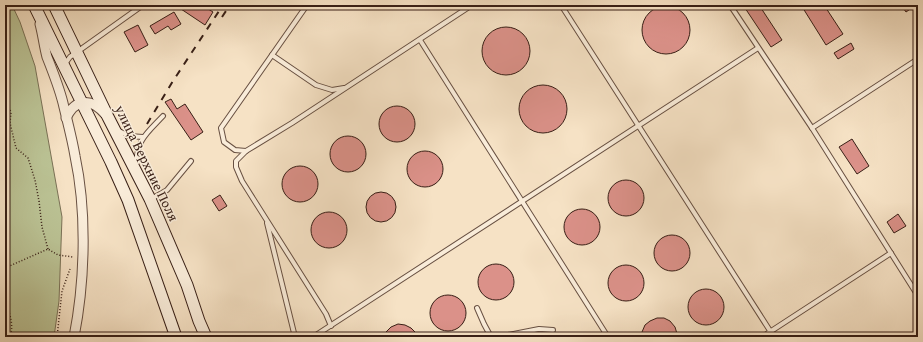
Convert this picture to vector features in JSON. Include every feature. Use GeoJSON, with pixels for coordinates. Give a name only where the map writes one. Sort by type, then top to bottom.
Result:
{"type":"FeatureCollection","features":[{"type":"Feature","properties":{"kind":"main road","name":"улица Верхние Поля"},"geometry":{"type":"LineString","coordinates":[[54,5],[150,199],[187,285],[206,337]]}},
{"type":"Feature","properties":{"kind":"main road"},"geometry":{"type":"LineString","coordinates":[[36,9],[128,200],[176,337]]}},
{"type":"Feature","properties":{"kind":"street"},"geometry":{"type":"LineString","coordinates":[[36,9],[47,55],[76,157],[82,213],[81,287],[74,337]]}},
{"type":"Feature","properties":{"kind":"street"},"geometry":{"type":"LineString","coordinates":[[66,118],[73,107],[82,102],[88,102],[94,104],[102,110],[111,122]]}},
{"type":"Feature","properties":{"kind":"street"},"geometry":{"type":"LineString","coordinates":[[199,321],[202,337]]}},
{"type":"Feature","properties":{"kind":"lane"},"geometry":{"type":"LineString","coordinates":[[64,66],[70,57],[143,5]]}},
{"type":"Feature","properties":{"kind":"lane"},"geometry":{"type":"LineString","coordinates":[[246,151],[235,150],[224,142],[221,128],[307,5]]}},
{"type":"Feature","properties":{"kind":"lane"},"geometry":{"type":"LineString","coordinates":[[331,326],[326,314],[242,181],[236,167],[236,161],[246,151],[292,123],[472,5]]}},
{"type":"Feature","properties":{"kind":"lane"},"geometry":{"type":"LineString","coordinates":[[561,5],[774,337]]}},
{"type":"Feature","properties":{"kind":"lane"},"geometry":{"type":"LineString","coordinates":[[730,5],[812,128],[918,296]]}},
{"type":"Feature","properties":{"kind":"lane"},"geometry":{"type":"LineString","coordinates":[[420,40],[608,337]]}},
{"type":"Feature","properties":{"kind":"lane"},"geometry":{"type":"LineString","coordinates":[[314,337],[758,48]]}},
{"type":"Feature","properties":{"kind":"lane"},"geometry":{"type":"LineString","coordinates":[[272,54],[316,85],[332,90],[346,87]]}},
{"type":"Feature","properties":{"kind":"lane"},"geometry":{"type":"LineString","coordinates":[[812,128],[918,59]]}},
{"type":"Feature","properties":{"kind":"lane"},"geometry":{"type":"LineString","coordinates":[[136,170],[136,153],[143,138],[163,116]]}},
{"type":"Feature","properties":{"kind":"lane"},"geometry":{"type":"LineString","coordinates":[[111,122],[116,130],[129,136],[143,138]]}},
{"type":"Feature","properties":{"kind":"lane"},"geometry":{"type":"LineString","coordinates":[[150,199],[167,190],[191,161]]}},
{"type":"Feature","properties":{"kind":"lane"},"geometry":{"type":"LineString","coordinates":[[266,219],[295,337]]}},
{"type":"Feature","properties":{"kind":"lane"},"geometry":{"type":"LineString","coordinates":[[762,337],[891,253]]}},
{"type":"Feature","properties":{"kind":"lane"},"geometry":{"type":"LineString","coordinates":[[477,308],[492,337]]}},
{"type":"Feature","properties":{"kind":"lane"},"geometry":{"type":"LineString","coordinates":[[504,337],[539,329],[553,330]]}},
{"type":"Feature","properties":{"kind":"path"},"geometry":{"type":"LineString","coordinates":[[5,96],[11,112],[10,123],[16,148],[28,158],[35,180],[42,227],[48,249],[58,255],[73,257]]}},
{"type":"Feature","properties":{"kind":"path"},"geometry":{"type":"LineString","coordinates":[[5,268],[48,249]]}},
{"type":"Feature","properties":{"kind":"path"},"geometry":{"type":"LineString","coordinates":[[57,337],[62,291],[70,269]]}},
{"type":"Feature","properties":{"kind":"path"},"geometry":{"type":"LineString","coordinates":[[5,302],[11,316],[12,330],[10,337]]}},
{"type":"Feature","properties":{"kind":"green space"},"geometry":{"type":"Polygon","coordinates":[[[5,5],[12,5],[20,22],[35,66],[62,217],[59,301],[54,337],[5,337],[5,5]]]}},
{"type":"Feature","properties":{"kind":"building"},"geometry":{"type":"Polygon","coordinates":[[[175,5],[202,5],[213,12],[205,25],[175,5]]]}},
{"type":"Feature","properties":{"kind":"building"},"geometry":{"type":"Polygon","coordinates":[[[743,5],[759,5],[782,40],[771,47],[743,5]]]}},
{"type":"Feature","properties":{"kind":"building"},"geometry":{"type":"Polygon","coordinates":[[[801,5],[824,5],[843,34],[826,45],[801,5]]]}},
{"type":"Feature","properties":{"kind":"building"},"geometry":{"type":"Polygon","coordinates":[[[901,5],[916,5],[906,12],[901,5]]]}},
{"type":"Feature","properties":{"kind":"building"},"geometry":{"type":"Polygon","coordinates":[[[666,6],[675,8],[683,13],[688,21],[690,30],[688,39],[683,47],[675,52],[666,54],[657,52],[649,47],[644,39],[642,30],[644,21],[649,13],[657,8],[666,6]]]}},
{"type":"Feature","properties":{"kind":"building"},"geometry":{"type":"Polygon","coordinates":[[[174,12],[181,24],[171,30],[168,26],[155,34],[150,26],[174,12]]]}},
{"type":"Feature","properties":{"kind":"building"},"geometry":{"type":"Polygon","coordinates":[[[138,25],[148,45],[135,52],[124,32],[138,25]]]}},
{"type":"Feature","properties":{"kind":"building"},"geometry":{"type":"Polygon","coordinates":[[[506,27],[515,29],[523,34],[528,42],[530,51],[528,60],[523,68],[515,73],[506,75],[497,73],[489,68],[484,60],[482,51],[484,42],[489,34],[497,29],[506,27]]]}},
{"type":"Feature","properties":{"kind":"building"},"geometry":{"type":"Polygon","coordinates":[[[851,43],[854,49],[838,59],[834,53],[851,43]]]}},
{"type":"Feature","properties":{"kind":"building"},"geometry":{"type":"Polygon","coordinates":[[[543,85],[552,87],[560,92],[565,100],[567,109],[565,118],[560,126],[552,131],[543,133],[534,131],[526,126],[521,118],[519,109],[521,100],[526,92],[534,87],[543,85]]]}},
{"type":"Feature","properties":{"kind":"building"},"geometry":{"type":"Polygon","coordinates":[[[171,99],[177,109],[185,104],[203,132],[191,140],[165,102],[171,99]]]}},
{"type":"Feature","properties":{"kind":"building"},"geometry":{"type":"Polygon","coordinates":[[[401,106],[410,111],[414,117],[414,131],[410,137],[401,142],[393,142],[384,137],[380,131],[379,120],[384,111],[390,107],[401,106]]]}},
{"type":"Feature","properties":{"kind":"building"},"geometry":{"type":"Polygon","coordinates":[[[352,136],[361,141],[365,147],[365,161],[361,167],[352,172],[344,172],[335,167],[331,161],[330,150],[335,141],[341,137],[352,136]]]}},
{"type":"Feature","properties":{"kind":"building"},"geometry":{"type":"Polygon","coordinates":[[[852,139],[869,166],[857,174],[839,147],[852,139]]]}},
{"type":"Feature","properties":{"kind":"building"},"geometry":{"type":"Polygon","coordinates":[[[429,151],[438,156],[442,162],[442,176],[438,182],[429,187],[421,187],[412,182],[408,176],[407,165],[412,156],[418,152],[429,151]]]}},
{"type":"Feature","properties":{"kind":"building"},"geometry":{"type":"Polygon","coordinates":[[[304,166],[313,171],[317,177],[317,191],[313,197],[304,202],[296,202],[287,197],[283,191],[282,180],[287,171],[293,167],[304,166]]]}},
{"type":"Feature","properties":{"kind":"building"},"geometry":{"type":"Polygon","coordinates":[[[630,180],[639,185],[643,191],[643,205],[639,211],[630,216],[622,216],[613,211],[609,205],[608,194],[613,185],[619,181],[630,180]]]}},
{"type":"Feature","properties":{"kind":"building"},"geometry":{"type":"Polygon","coordinates":[[[381,192],[387,193],[395,201],[395,213],[387,221],[381,222],[375,221],[367,213],[366,207],[367,201],[375,193],[381,192]]]}},
{"type":"Feature","properties":{"kind":"building"},"geometry":{"type":"Polygon","coordinates":[[[220,195],[227,206],[219,211],[212,200],[220,195]]]}},
{"type":"Feature","properties":{"kind":"building"},"geometry":{"type":"Polygon","coordinates":[[[586,209],[595,214],[599,220],[599,234],[595,240],[586,245],[578,245],[569,240],[565,234],[564,223],[569,214],[575,210],[586,209]]]}},
{"type":"Feature","properties":{"kind":"building"},"geometry":{"type":"Polygon","coordinates":[[[333,212],[342,217],[346,223],[346,237],[342,243],[333,248],[325,248],[316,243],[312,237],[311,226],[316,217],[322,213],[333,212]]]}},
{"type":"Feature","properties":{"kind":"building"},"geometry":{"type":"Polygon","coordinates":[[[898,214],[906,226],[894,233],[887,222],[898,214]]]}},
{"type":"Feature","properties":{"kind":"building"},"geometry":{"type":"Polygon","coordinates":[[[676,235],[685,240],[689,246],[689,260],[685,266],[676,271],[668,271],[659,266],[655,260],[654,249],[659,240],[665,236],[676,235]]]}},
{"type":"Feature","properties":{"kind":"building"},"geometry":{"type":"Polygon","coordinates":[[[500,264],[509,269],[513,275],[513,289],[509,295],[500,300],[492,300],[483,295],[479,289],[478,278],[483,269],[489,265],[500,264]]]}},
{"type":"Feature","properties":{"kind":"building"},"geometry":{"type":"Polygon","coordinates":[[[630,265],[639,270],[643,276],[643,290],[639,296],[630,301],[622,301],[613,296],[609,290],[608,279],[613,270],[619,266],[630,265]]]}},
{"type":"Feature","properties":{"kind":"building"},"geometry":{"type":"Polygon","coordinates":[[[710,289],[719,294],[723,300],[723,314],[719,320],[710,325],[702,325],[693,320],[689,314],[688,303],[693,294],[699,290],[710,289]]]}},
{"type":"Feature","properties":{"kind":"building"},"geometry":{"type":"Polygon","coordinates":[[[452,295],[461,300],[465,306],[465,320],[461,326],[452,331],[444,331],[435,326],[431,320],[430,309],[435,300],[441,296],[452,295]]]}},
{"type":"Feature","properties":{"kind":"building"},"geometry":{"type":"Polygon","coordinates":[[[657,318],[664,318],[670,321],[675,327],[678,337],[642,337],[642,332],[645,325],[657,318]]]}},
{"type":"Feature","properties":{"kind":"building"},"geometry":{"type":"Polygon","coordinates":[[[398,324],[411,328],[420,337],[383,337],[391,327],[398,324]]]}},
{"type":"Feature","properties":{"kind":"railway"},"geometry":{"type":"LineString","coordinates":[[147,124],[173,81],[223,5]]}},
{"type":"Feature","properties":{"kind":"railway"},"geometry":{"type":"LineString","coordinates":[[222,17],[230,5]]}}]}
